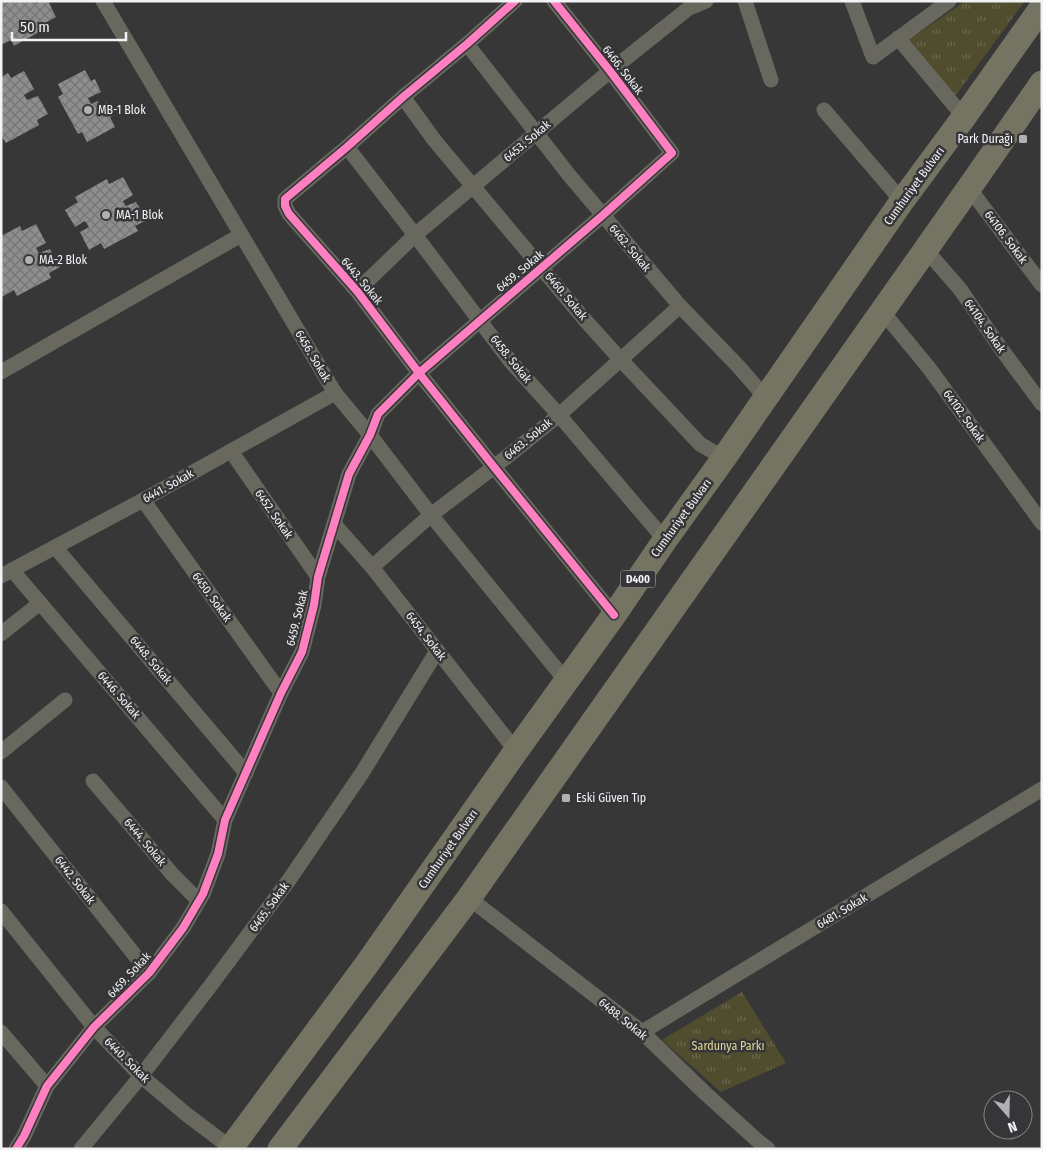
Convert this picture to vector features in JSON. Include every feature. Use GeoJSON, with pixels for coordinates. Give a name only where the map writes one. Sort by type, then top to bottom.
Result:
{"type":"FeatureCollection","features":[{"type":"Feature","properties":{"kind":"highway","name":"Cumhuriyet Bulvarı"},"geometry":{"type":"LineString","coordinates":[[231,1148],[367,964],[614,615],[664,540],[724,458],[902,201],[1042,7]]}},
{"type":"Feature","properties":{"kind":"highway"},"geometry":{"type":"LineString","coordinates":[[280,1149],[469,898],[970,188],[1042,82]]}},
{"type":"Feature","properties":{"kind":"street","name":"6456. Sokak"},"geometry":{"type":"LineString","coordinates":[[103,1],[334,393],[370,435],[431,515],[566,681]]}},
{"type":"Feature","properties":{"kind":"street","name":"6443. Sokak"},"geometry":{"type":"LineString","coordinates":[[515,1],[285,199],[285,206],[289,214],[357,291],[419,373],[614,615]]}},
{"type":"Feature","properties":{"kind":"street","name":"6466. Sokak"},"geometry":{"type":"LineString","coordinates":[[554,1],[672,153]]}},
{"type":"Feature","properties":{"kind":"street","name":"6453. Sokak"},"geometry":{"type":"LineString","coordinates":[[357,291],[415,234],[688,5],[706,1]]}},
{"type":"Feature","properties":{"kind":"street"},"geometry":{"type":"LineString","coordinates":[[745,1],[771,80]]}},
{"type":"Feature","properties":{"kind":"street"},"geometry":{"type":"LineString","coordinates":[[852,1],[873,57],[949,1]]}},
{"type":"Feature","properties":{"kind":"street"},"geometry":{"type":"LineString","coordinates":[[898,38],[964,117]]}},
{"type":"Feature","properties":{"kind":"street","name":"6462. Sokak"},"geometry":{"type":"LineString","coordinates":[[467,44],[569,175],[680,306],[765,397]]}},
{"type":"Feature","properties":{"kind":"street","name":"6460. Sokak"},"geometry":{"type":"LineString","coordinates":[[403,96],[435,141],[621,360],[700,444],[724,458]]}},
{"type":"Feature","properties":{"kind":"street"},"geometry":{"type":"LineString","coordinates":[[824,110],[902,201]]}},
{"type":"Feature","properties":{"kind":"street","name":"6458. Sokak"},"geometry":{"type":"LineString","coordinates":[[347,147],[511,362],[559,415],[664,540]]}},
{"type":"Feature","properties":{"kind":"street","name":"6459. Sokak"},"geometry":{"type":"LineString","coordinates":[[16,1149],[47,1086],[94,1026],[149,973],[183,928],[203,894],[218,854],[225,820],[280,693],[302,652],[314,605],[318,577],[349,474],[370,435],[378,414],[419,373],[603,215],[672,153]]}},
{"type":"Feature","properties":{"kind":"street","name":"64106. Sokak"},"geometry":{"type":"LineString","coordinates":[[970,188],[1042,285]]}},
{"type":"Feature","properties":{"kind":"street"},"geometry":{"type":"LineString","coordinates":[[1,372],[241,235]]}},
{"type":"Feature","properties":{"kind":"street","name":"64104. Sokak"},"geometry":{"type":"LineString","coordinates":[[926,250],[960,289],[1042,404]]}},
{"type":"Feature","properties":{"kind":"street","name":"6463. Sokak"},"geometry":{"type":"LineString","coordinates":[[372,567],[431,515],[559,415],[680,306]]}},
{"type":"Feature","properties":{"kind":"street","name":"64102. Sokak"},"geometry":{"type":"LineString","coordinates":[[882,311],[929,368],[1042,523]]}},
{"type":"Feature","properties":{"kind":"street","name":"6441. Sokak"},"geometry":{"type":"LineString","coordinates":[[7,573],[143,500],[334,393]]}},
{"type":"Feature","properties":{"kind":"street","name":"6452. Sokak"},"geometry":{"type":"LineString","coordinates":[[231,451],[318,577]]}},
{"type":"Feature","properties":{"kind":"street","name":"6450. Sokak"},"geometry":{"type":"LineString","coordinates":[[143,500],[280,693]]}},
{"type":"Feature","properties":{"kind":"street","name":"6454. Sokak"},"geometry":{"type":"LineString","coordinates":[[334,524],[372,567],[516,751]]}},
{"type":"Feature","properties":{"kind":"street","name":"6448. Sokak"},"geometry":{"type":"LineString","coordinates":[[55,547],[246,773]]}},
{"type":"Feature","properties":{"kind":"street","name":"6446. Sokak"},"geometry":{"type":"LineString","coordinates":[[7,573],[40,603],[225,820]]}},
{"type":"Feature","properties":{"kind":"street"},"geometry":{"type":"LineString","coordinates":[[1,634],[40,603]]}},
{"type":"Feature","properties":{"kind":"street","name":"6465. Sokak"},"geometry":{"type":"LineString","coordinates":[[80,1149],[141,1076],[289,880],[362,773],[438,651]]}},
{"type":"Feature","properties":{"kind":"street"},"geometry":{"type":"LineString","coordinates":[[1,752],[65,700]]}},
{"type":"Feature","properties":{"kind":"street","name":"6444. Sokak"},"geometry":{"type":"LineString","coordinates":[[93,781],[172,875],[199,901]]}},
{"type":"Feature","properties":{"kind":"street","name":"6442. Sokak"},"geometry":{"type":"LineString","coordinates":[[1,787],[149,973]]}},
{"type":"Feature","properties":{"kind":"street","name":"6481. Sokak"},"geometry":{"type":"LineString","coordinates":[[642,1032],[1042,789]]}},
{"type":"Feature","properties":{"kind":"street","name":"6488. Sokak"},"geometry":{"type":"LineString","coordinates":[[469,898],[642,1032],[758,1146]]}},
{"type":"Feature","properties":{"kind":"street","name":"6440. Sokak"},"geometry":{"type":"LineString","coordinates":[[1,911],[94,1026],[141,1076],[186,1114],[231,1148]]}},
{"type":"Feature","properties":{"kind":"street"},"geometry":{"type":"LineString","coordinates":[[1,1032],[47,1086]]}},
{"type":"Feature","properties":{"kind":"green space"},"geometry":{"type":"Polygon","coordinates":[[[965,1],[1025,1],[953,99],[906,42],[965,1]]]}},
{"type":"Feature","properties":{"kind":"green space","name":"Sardunya Parkı"},"geometry":{"type":"Polygon","coordinates":[[[742,992],[786,1063],[721,1092],[662,1040],[742,992]]]}},
{"type":"Feature","properties":{"kind":"building"},"geometry":{"type":"Polygon","coordinates":[[[1,1],[35,1],[36,3],[48,1],[56,17],[45,23],[48,27],[14,46],[11,40],[1,45],[1,1]]]}},
{"type":"Feature","properties":{"kind":"building","name":"MB-1 Blok"},"geometry":{"type":"Polygon","coordinates":[[[85,70],[91,81],[95,79],[101,92],[88,98],[91,104],[98,101],[100,105],[107,102],[114,115],[110,117],[115,127],[87,142],[82,132],[78,134],[58,97],[63,94],[58,84],[85,70]]]}},
{"type":"Feature","properties":{"kind":"building"},"geometry":{"type":"Polygon","coordinates":[[[24,71],[34,89],[24,95],[27,100],[38,96],[48,114],[37,120],[39,125],[6,143],[1,138],[1,77],[8,73],[11,78],[24,71]]]}},
{"type":"Feature","properties":{"kind":"building","name":"MA-1 Blok"},"geometry":{"type":"Polygon","coordinates":[[[123,177],[133,195],[123,201],[126,206],[136,202],[147,220],[135,226],[138,231],[104,249],[101,243],[89,250],[80,232],[89,227],[85,221],[75,227],[65,210],[78,202],[75,197],[107,179],[109,184],[123,177]]]}},
{"type":"Feature","properties":{"kind":"building","name":"MA-2 Blok"},"geometry":{"type":"Polygon","coordinates":[[[36,224],[46,243],[36,248],[39,253],[50,249],[60,267],[49,273],[51,278],[17,296],[14,290],[2,297],[1,236],[20,226],[22,231],[36,224]]]}},
{"type":"Feature","properties":{"kind":"cycle path"},"geometry":{"type":"LineString","coordinates":[[515,1],[285,199],[285,206],[289,214],[357,291],[419,373],[614,615]]}},
{"type":"Feature","properties":{"kind":"cycle path"},"geometry":{"type":"LineString","coordinates":[[16,1149],[47,1086],[94,1027],[149,973],[183,928],[203,894],[218,854],[225,820],[281,693],[302,652],[314,605],[318,577],[349,474],[370,435],[378,414],[419,373],[603,215],[672,153],[554,1]]}},
{"type":"Feature","properties":{"kind":"place","name":"MB-1 Blok"},"geometry":{"type":"Point","coordinates":[88,110]}},
{"type":"Feature","properties":{"kind":"place","name":"Park Durağı"},"geometry":{"type":"Point","coordinates":[1023,139]}},
{"type":"Feature","properties":{"kind":"place","name":"MA-1 Blok"},"geometry":{"type":"Point","coordinates":[106,215]}},
{"type":"Feature","properties":{"kind":"place","name":"MA-2 Blok"},"geometry":{"type":"Point","coordinates":[29,260]}},
{"type":"Feature","properties":{"kind":"place","name":"Eski Güven Tıp"},"geometry":{"type":"Point","coordinates":[566,798]}}]}
